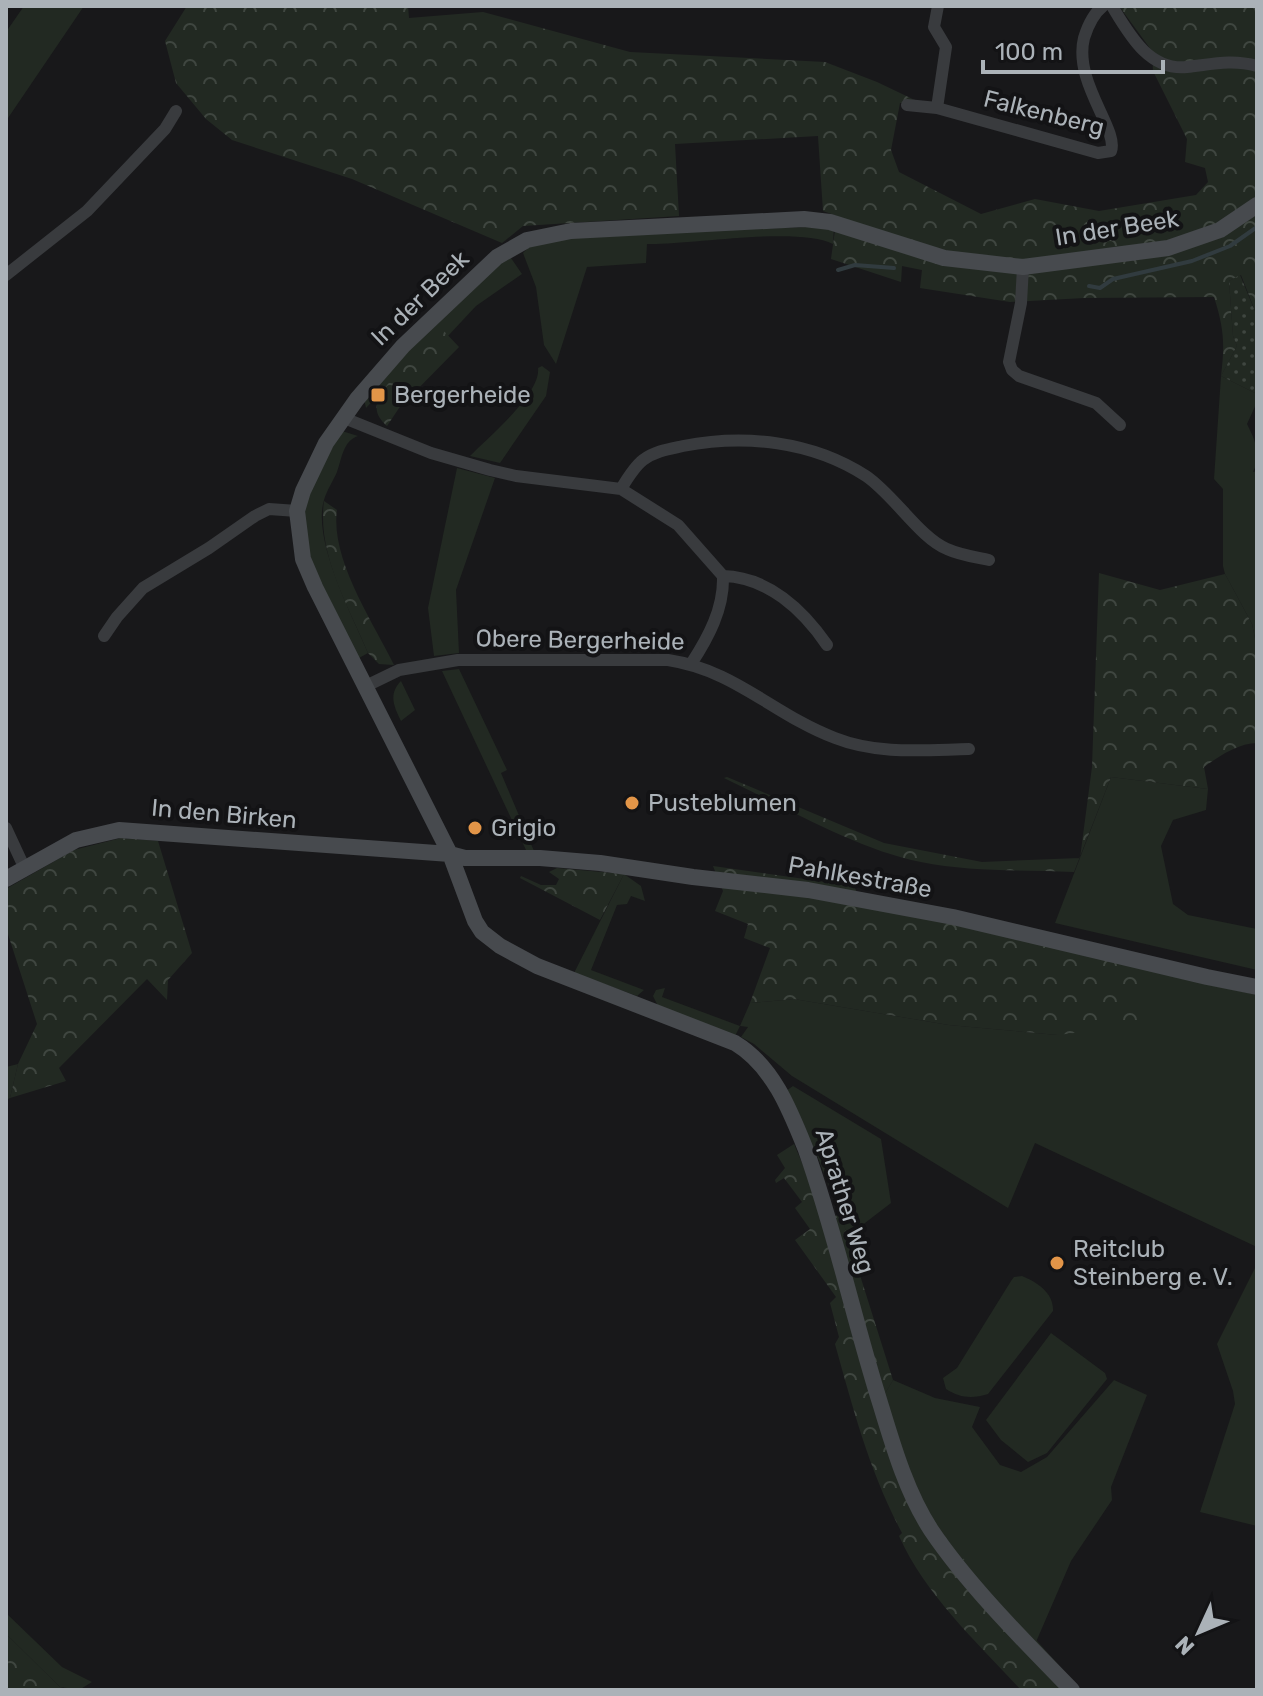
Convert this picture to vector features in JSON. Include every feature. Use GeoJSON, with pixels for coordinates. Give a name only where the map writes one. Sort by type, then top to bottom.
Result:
{"type":"FeatureCollection","features":[{"type":"Feature","properties":{"kind":"street"},"geometry":{"type":"LineString","coordinates":[[937,108],[946,47],[934,27],[938,6]]}},
{"type":"Feature","properties":{"kind":"street","name":"Falkenberg"},"geometry":{"type":"LineString","coordinates":[[907,105],[937,108],[1098,153],[1111,151],[1113,140],[1086,81],[1082,54],[1088,25],[1103,6]]}},
{"type":"Feature","properties":{"kind":"street"},"geometry":{"type":"LineString","coordinates":[[1112,6],[1136,43],[1145,53],[1164,64],[1186,67],[1230,61],[1257,66]]}},
{"type":"Feature","properties":{"kind":"street"},"geometry":{"type":"LineString","coordinates":[[6,275],[87,211],[165,129],[176,111]]}},
{"type":"Feature","properties":{"kind":"street","name":"In der Beek"},"geometry":{"type":"LineString","coordinates":[[450,854],[315,587],[303,559],[297,511],[326,443],[373,379],[403,346],[497,257],[527,240],[546,234],[603,228],[804,219],[830,222],[944,258],[1023,267],[1168,248],[1220,230],[1257,205]]}},
{"type":"Feature","properties":{"kind":"street"},"geometry":{"type":"LineString","coordinates":[[1023,267],[1021,303],[1009,360],[1012,370],[1019,376],[1096,403],[1120,425]]}},
{"type":"Feature","properties":{"kind":"street"},"geometry":{"type":"LineString","coordinates":[[344,418],[431,453],[490,470],[621,489],[678,525],[723,576],[738,577],[771,590],[813,625],[827,645]]}},
{"type":"Feature","properties":{"kind":"street"},"geometry":{"type":"LineString","coordinates":[[621,489],[642,460],[659,451],[703,442],[742,439],[781,443],[814,452],[862,474],[880,486],[938,544],[989,560]]}},
{"type":"Feature","properties":{"kind":"street"},"geometry":{"type":"LineString","coordinates":[[104,636],[143,588],[269,509],[297,511]]}},
{"type":"Feature","properties":{"kind":"street"},"geometry":{"type":"LineString","coordinates":[[691,664],[715,619],[723,576]]}},
{"type":"Feature","properties":{"kind":"street","name":"Obere Bergerheide"},"geometry":{"type":"LineString","coordinates":[[366,686],[399,670],[458,660],[656,660],[691,664],[717,673],[796,720],[834,738],[858,745],[887,750],[969,749]]}},
{"type":"Feature","properties":{"kind":"street"},"geometry":{"type":"LineString","coordinates":[[6,828],[25,869]]}},
{"type":"Feature","properties":{"kind":"street","name":"In den Birken"},"geometry":{"type":"LineString","coordinates":[[6,879],[76,840],[119,830],[450,854]]}},
{"type":"Feature","properties":{"kind":"street","name":"Pahlkestraße"},"geometry":{"type":"LineString","coordinates":[[450,854],[465,858],[540,858],[600,863],[808,890],[953,917],[1257,987]]}},
{"type":"Feature","properties":{"kind":"street","name":"Aprather Weg"},"geometry":{"type":"LineString","coordinates":[[450,854],[475,921],[490,939],[537,966],[735,1043],[752,1053],[766,1069],[792,1115],[810,1161],[878,1398],[898,1461],[919,1508],[931,1530],[963,1572],[1072,1690]]}},
{"type":"Feature","properties":{"kind":"green space"},"geometry":{"type":"Polygon","coordinates":[[[24,6],[84,6],[6,121],[6,32],[24,6]]]}},
{"type":"Feature","properties":{"kind":"green space"},"geometry":{"type":"Polygon","coordinates":[[[187,6],[408,6],[409,18],[483,12],[630,52],[825,62],[921,103],[900,103],[891,150],[899,172],[981,214],[1035,199],[1099,211],[1196,195],[1208,182],[1205,168],[1185,162],[1187,139],[1153,71],[1152,51],[1119,6],[1257,6],[1257,316],[1241,275],[1229,281],[1233,336],[1237,346],[1221,376],[1223,336],[1214,297],[1010,302],[920,288],[922,270],[902,266],[901,282],[831,259],[837,216],[823,211],[818,136],[675,144],[679,216],[523,226],[502,243],[352,179],[232,140],[206,119],[176,83],[165,41],[187,6]]]}},
{"type":"Feature","properties":{"kind":"green space"},"geometry":{"type":"Polygon","coordinates":[[[834,226],[833,244],[817,239],[770,236],[647,244],[646,263],[587,267],[556,364],[544,345],[536,287],[523,253],[531,245],[588,235],[834,226]]]}},
{"type":"Feature","properties":{"kind":"green space"},"geometry":{"type":"Polygon","coordinates":[[[511,258],[522,274],[476,306],[448,336],[441,329],[366,408],[364,399],[399,359],[495,267],[511,258]]]}},
{"type":"Feature","properties":{"kind":"green space"},"geometry":{"type":"Polygon","coordinates":[[[1240,275],[1257,316],[1257,394],[1221,376],[1237,346],[1233,336],[1229,281],[1240,275]]]}},
{"type":"Feature","properties":{"kind":"green space"},"geometry":{"type":"Polygon","coordinates":[[[441,328],[459,347],[399,408],[387,426],[377,410],[380,395],[441,328]]]}},
{"type":"Feature","properties":{"kind":"green space"},"geometry":{"type":"Polygon","coordinates":[[[542,366],[550,372],[546,396],[500,463],[470,456],[523,402],[537,378],[538,368],[542,366]]]}},
{"type":"Feature","properties":{"kind":"green space"},"geometry":{"type":"Polygon","coordinates":[[[1221,376],[1257,394],[1257,402],[1247,424],[1257,454],[1253,472],[1257,471],[1257,648],[1252,624],[1223,566],[1223,489],[1214,479],[1221,376]]]}},
{"type":"Feature","properties":{"kind":"green space"},"geometry":{"type":"Polygon","coordinates":[[[342,431],[358,436],[349,442],[344,451],[324,500],[322,516],[328,556],[368,653],[359,658],[352,650],[316,573],[305,531],[309,491],[342,431]]]}},
{"type":"Feature","properties":{"kind":"green space"},"geometry":{"type":"Polygon","coordinates":[[[457,468],[495,478],[456,590],[459,653],[434,656],[428,608],[457,468]]]}},
{"type":"Feature","properties":{"kind":"green space"},"geometry":{"type":"Polygon","coordinates":[[[324,501],[337,510],[340,549],[346,569],[394,665],[379,664],[368,653],[343,598],[325,540],[324,501]]]}},
{"type":"Feature","properties":{"kind":"green space"},"geometry":{"type":"Polygon","coordinates":[[[1099,573],[1160,590],[1225,574],[1252,624],[1257,648],[1257,743],[1236,748],[1204,767],[1208,789],[1111,777],[1080,856],[1092,767],[1099,573]]]}},
{"type":"Feature","properties":{"kind":"green space"},"geometry":{"type":"Polygon","coordinates":[[[459,669],[507,770],[501,773],[534,851],[526,850],[442,671],[459,669]]]}},
{"type":"Feature","properties":{"kind":"green space"},"geometry":{"type":"Polygon","coordinates":[[[401,681],[415,710],[401,721],[393,696],[401,681]]]}},
{"type":"Feature","properties":{"kind":"green space"},"geometry":{"type":"Polygon","coordinates":[[[1111,777],[1208,789],[1206,810],[1173,820],[1161,846],[1173,904],[1188,915],[1257,929],[1257,970],[1055,923],[1111,777]]]}},
{"type":"Feature","properties":{"kind":"green space"},"geometry":{"type":"Polygon","coordinates":[[[724,778],[884,843],[982,862],[1079,858],[1074,872],[978,869],[921,862],[847,838],[724,778]]]}},
{"type":"Feature","properties":{"kind":"green space"},"geometry":{"type":"Polygon","coordinates":[[[121,838],[158,841],[192,953],[168,980],[167,1000],[147,979],[59,1068],[66,1081],[10,1098],[18,1064],[37,1024],[6,928],[6,889],[74,850],[121,838]]]}},
{"type":"Feature","properties":{"kind":"green space"},"geometry":{"type":"Polygon","coordinates":[[[713,866],[854,886],[864,907],[944,919],[1149,970],[1136,1025],[1058,1035],[949,1025],[794,999],[750,1003],[770,948],[744,938],[748,924],[715,911],[723,891],[713,866]]]}},
{"type":"Feature","properties":{"kind":"green space"},"geometry":{"type":"Polygon","coordinates":[[[557,868],[624,874],[600,920],[520,878],[541,885],[556,885],[559,879],[549,872],[557,868]]]}},
{"type":"Feature","properties":{"kind":"green space"},"geometry":{"type":"Polygon","coordinates":[[[624,874],[641,886],[645,901],[631,896],[627,904],[617,905],[591,970],[644,990],[637,996],[574,973],[624,874]]]}},
{"type":"Feature","properties":{"kind":"green space"},"geometry":{"type":"Polygon","coordinates":[[[1149,970],[1257,995],[1257,1247],[1035,1143],[1008,1208],[792,1076],[741,1037],[748,1027],[740,1026],[750,1003],[794,999],[949,1025],[1058,1035],[1149,970]]]}},
{"type":"Feature","properties":{"kind":"green space"},"geometry":{"type":"Polygon","coordinates":[[[665,988],[662,997],[740,1026],[735,1036],[658,1006],[653,996],[656,990],[665,988]]]}},
{"type":"Feature","properties":{"kind":"green space"},"geometry":{"type":"Polygon","coordinates":[[[18,1064],[10,1098],[6,1100],[6,1067],[18,1064]]]}},
{"type":"Feature","properties":{"kind":"green space"},"geometry":{"type":"Polygon","coordinates":[[[793,1086],[881,1139],[891,1203],[848,1236],[818,1158],[786,1091],[793,1086]]]}},
{"type":"Feature","properties":{"kind":"green space"},"geometry":{"type":"Polygon","coordinates":[[[794,1144],[821,1218],[841,1215],[893,1380],[884,1395],[902,1451],[930,1515],[952,1546],[1081,1690],[1021,1690],[954,1618],[910,1558],[871,1463],[835,1344],[839,1337],[830,1303],[836,1297],[795,1240],[810,1229],[795,1208],[802,1202],[784,1178],[776,1183],[775,1180],[785,1168],[777,1155],[794,1144]]]}},
{"type":"Feature","properties":{"kind":"green space"},"geometry":{"type":"Polygon","coordinates":[[[1257,1264],[1257,1526],[1200,1512],[1235,1404],[1217,1344],[1257,1264]]]}},
{"type":"Feature","properties":{"kind":"green space"},"geometry":{"type":"Polygon","coordinates":[[[1022,1276],[1048,1294],[1053,1311],[988,1394],[966,1397],[946,1389],[943,1378],[957,1368],[1014,1277],[1022,1276]]]}},
{"type":"Feature","properties":{"kind":"green space"},"geometry":{"type":"Polygon","coordinates":[[[1051,1333],[1105,1373],[1107,1379],[1047,1453],[1028,1462],[1001,1440],[986,1420],[1051,1333]]]}},
{"type":"Feature","properties":{"kind":"green space"},"geometry":{"type":"Polygon","coordinates":[[[893,1380],[935,1398],[980,1407],[972,1427],[1000,1465],[1021,1472],[1047,1457],[1114,1380],[1147,1395],[1111,1487],[1112,1500],[1071,1561],[1036,1642],[966,1564],[930,1515],[910,1471],[884,1395],[893,1380]]]}},
{"type":"Feature","properties":{"kind":"green space"},"geometry":{"type":"Polygon","coordinates":[[[6,1613],[62,1667],[92,1682],[79,1690],[60,1687],[6,1634],[6,1613]]]}},
{"type":"Feature","properties":{"kind":"green space"},"geometry":{"type":"Polygon","coordinates":[[[6,1634],[60,1687],[71,1690],[6,1690],[6,1634]]]}},
{"type":"Feature","properties":{"kind":"waterway"},"geometry":{"type":"LineString","coordinates":[[1089,286],[1100,288],[1113,279],[1192,261],[1230,246],[1257,227]]}},
{"type":"Feature","properties":{"kind":"waterway"},"geometry":{"type":"LineString","coordinates":[[838,270],[855,265],[894,268]]}},
{"type":"Feature","properties":{"kind":"place","name":"Bergerheide"},"geometry":{"type":"Point","coordinates":[378,395]}},
{"type":"Feature","properties":{"kind":"place","name":"Pusteblumen"},"geometry":{"type":"Point","coordinates":[632,803]}},
{"type":"Feature","properties":{"kind":"place","name":"Grigio"},"geometry":{"type":"Point","coordinates":[475,828]}},
{"type":"Feature","properties":{"kind":"place","name":"Reitclub Steinberg e. V."},"geometry":{"type":"Point","coordinates":[1057,1263]}}]}
